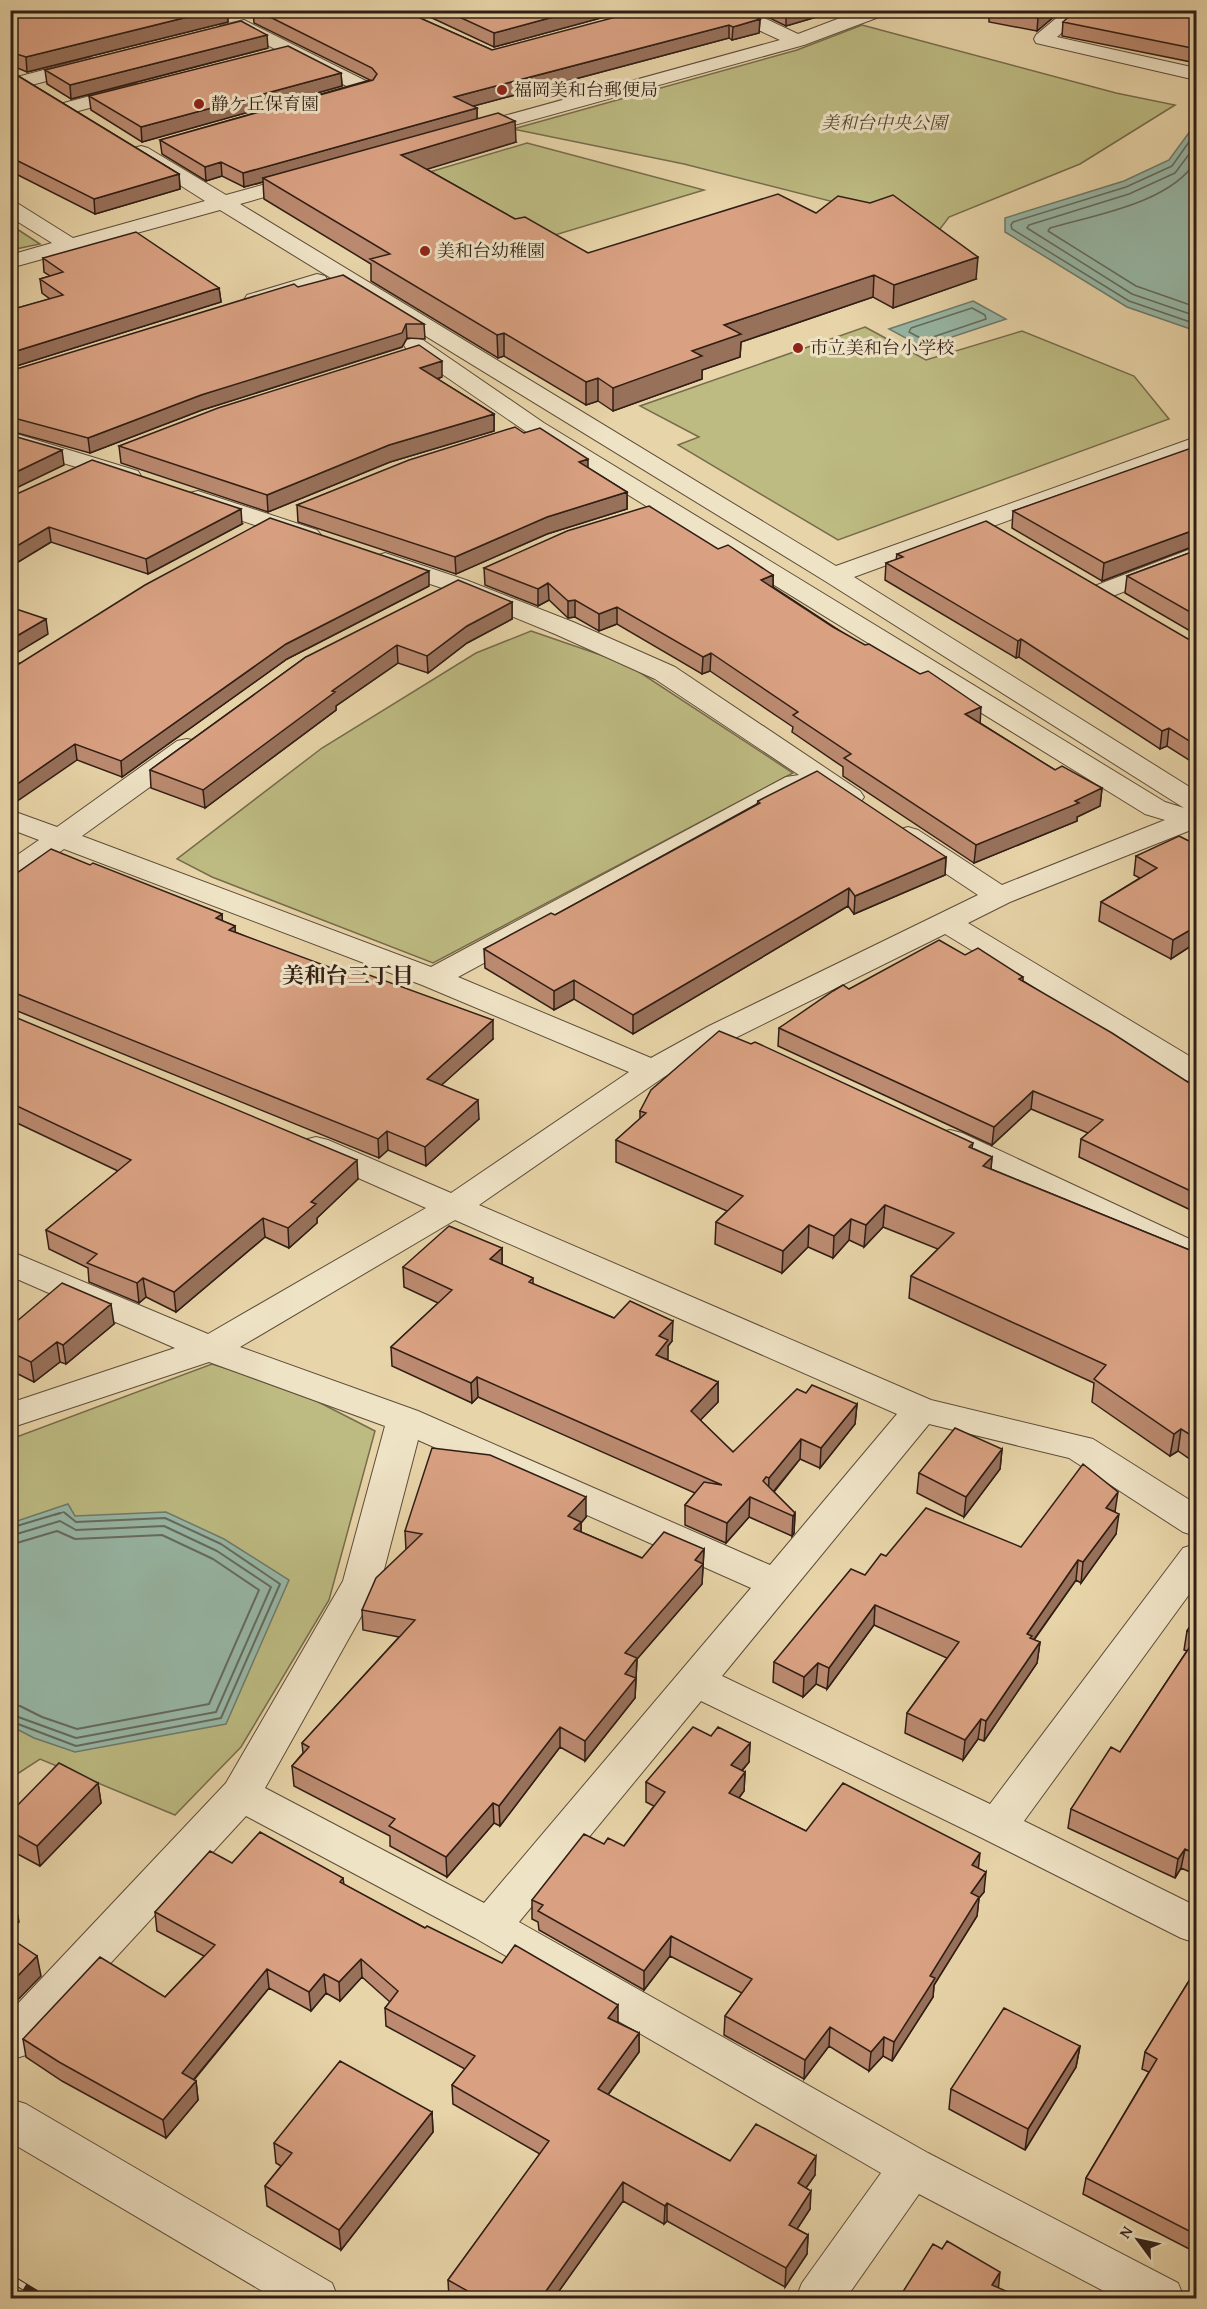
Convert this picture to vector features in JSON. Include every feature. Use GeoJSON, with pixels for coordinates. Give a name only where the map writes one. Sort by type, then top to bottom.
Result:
{"type":"FeatureCollection","features":[{"type":"Feature","properties":{"kind":"street"},"geometry":{"type":"LineString","coordinates":[[731,10],[797,41]]}},
{"type":"Feature","properties":{"kind":"street"},"geometry":{"type":"LineString","coordinates":[[450,138],[797,41],[880,10]]}},
{"type":"Feature","properties":{"kind":"street"},"geometry":{"type":"LineString","coordinates":[[1078,10],[1043,39],[1197,74]]}},
{"type":"Feature","properties":{"kind":"street"},"geometry":{"type":"LineString","coordinates":[[209,35],[244,26],[365,88],[342,94]]}},
{"type":"Feature","properties":{"kind":"street"},"geometry":{"type":"LineString","coordinates":[[269,56],[292,50]]}},
{"type":"Feature","properties":{"kind":"street"},"geometry":{"type":"LineString","coordinates":[[15,80],[105,60]]}},
{"type":"Feature","properties":{"kind":"street"},"geometry":{"type":"LineString","coordinates":[[15,80],[31,101]]}},
{"type":"Feature","properties":{"kind":"street"},"geometry":{"type":"LineString","coordinates":[[15,80],[63,116],[94,124]]}},
{"type":"Feature","properties":{"kind":"street"},"geometry":{"type":"LineString","coordinates":[[63,116],[157,85]]}},
{"type":"Feature","properties":{"kind":"street"},"geometry":{"type":"LineString","coordinates":[[128,150],[162,144]]}},
{"type":"Feature","properties":{"kind":"street"},"geometry":{"type":"LineString","coordinates":[[128,150],[225,202],[567,415],[834,576],[1195,814]]}},
{"type":"Feature","properties":{"kind":"street"},"geometry":{"type":"LineString","coordinates":[[128,150],[203,208],[317,281],[413,354],[1155,808],[1195,814]]}},
{"type":"Feature","properties":{"kind":"street"},"geometry":{"type":"LineString","coordinates":[[10,262],[326,173]]}},
{"type":"Feature","properties":{"kind":"street"},"geometry":{"type":"LineString","coordinates":[[10,207],[71,246]]}},
{"type":"Feature","properties":{"kind":"street"},"geometry":{"type":"LineString","coordinates":[[240,305],[317,281]]}},
{"type":"Feature","properties":{"kind":"street"},"geometry":{"type":"LineString","coordinates":[[413,354],[450,342]]}},
{"type":"Feature","properties":{"kind":"street"},"geometry":{"type":"LineString","coordinates":[[502,439],[536,428]]}},
{"type":"Feature","properties":{"kind":"street"},"geometry":{"type":"LineString","coordinates":[[10,439],[147,482]]}},
{"type":"Feature","properties":{"kind":"street"},"geometry":{"type":"LineString","coordinates":[[834,576],[1197,444]]}},
{"type":"Feature","properties":{"kind":"street"},"geometry":{"type":"LineString","coordinates":[[61,478],[123,451]]}},
{"type":"Feature","properties":{"kind":"street"},"geometry":{"type":"LineString","coordinates":[[180,493],[325,541]]}},
{"type":"Feature","properties":{"kind":"street"},"geometry":{"type":"LineString","coordinates":[[634,517],[666,507]]}},
{"type":"Feature","properties":{"kind":"street"},"geometry":{"type":"LineString","coordinates":[[239,538],[303,509]]}},
{"type":"Feature","properties":{"kind":"street"},"geometry":{"type":"LineString","coordinates":[[980,523],[1011,540]]}},
{"type":"Feature","properties":{"kind":"street"},"geometry":{"type":"LineString","coordinates":[[358,552],[457,585],[564,628],[664,673],[999,896]]}},
{"type":"Feature","properties":{"kind":"street"},"geometry":{"type":"LineString","coordinates":[[1130,609],[1091,586],[1197,555]]}},
{"type":"Feature","properties":{"kind":"street"},"geometry":{"type":"LineString","coordinates":[[425,602],[487,572]]}},
{"type":"Feature","properties":{"kind":"street"},"geometry":{"type":"LineString","coordinates":[[10,874],[212,729]]}},
{"type":"Feature","properties":{"kind":"street"},"geometry":{"type":"LineString","coordinates":[[433,978],[814,774]]}},
{"type":"Feature","properties":{"kind":"street"},"geometry":{"type":"LineString","coordinates":[[10,1416],[210,1349],[456,1205],[654,1070],[720,1033],[999,896],[1195,814]]}},
{"type":"Feature","properties":{"kind":"street"},"geometry":{"type":"LineString","coordinates":[[10,819],[433,978],[654,1070]]}},
{"type":"Feature","properties":{"kind":"street"},"geometry":{"type":"LineString","coordinates":[[947,923],[1197,1073]]}},
{"type":"Feature","properties":{"kind":"street"},"geometry":{"type":"LineString","coordinates":[[720,1033],[753,1048]]}},
{"type":"Feature","properties":{"kind":"street"},"geometry":{"type":"LineString","coordinates":[[926,1129],[1197,1255]]}},
{"type":"Feature","properties":{"kind":"street"},"geometry":{"type":"LineString","coordinates":[[293,1137],[456,1205],[921,1410],[1080,1448],[1197,1522]]}},
{"type":"Feature","properties":{"kind":"street"},"geometry":{"type":"LineString","coordinates":[[10,1262],[210,1349],[405,1420],[776,1583]]}},
{"type":"Feature","properties":{"kind":"street"},"geometry":{"type":"LineString","coordinates":[[490,1926],[921,1410]]}},
{"type":"Feature","properties":{"kind":"street"},"geometry":{"type":"LineString","coordinates":[[10,2042],[242,1794],[362,1581],[405,1420]]}},
{"type":"Feature","properties":{"kind":"street"},"geometry":{"type":"LineString","coordinates":[[997,1826],[1197,1558]]}},
{"type":"Feature","properties":{"kind":"street"},"geometry":{"type":"LineString","coordinates":[[694,1680],[997,1826],[1197,1926]]}},
{"type":"Feature","properties":{"kind":"street"},"geometry":{"type":"LineString","coordinates":[[242,1794],[490,1926],[912,2167],[1161,2298]]}},
{"type":"Feature","properties":{"kind":"street"},"geometry":{"type":"LineString","coordinates":[[10,2118],[315,2298]]}},
{"type":"Feature","properties":{"kind":"street"},"geometry":{"type":"LineString","coordinates":[[819,2298],[912,2167]]}},
{"type":"Feature","properties":{"kind":"green space","name":"美和台中央公園"},"geometry":{"type":"Polygon","coordinates":[[[862,25],[1116,93],[1175,105],[1080,164],[949,217],[940,229],[684,164],[513,129],[797,50],[862,25]]]}},
{"type":"Feature","properties":{"kind":"green space"},"geometry":{"type":"Polygon","coordinates":[[[527,143],[704,190],[545,238],[423,174],[527,143]]]}},
{"type":"Feature","properties":{"kind":"green space"},"geometry":{"type":"Polygon","coordinates":[[[11,225],[40,244],[11,250],[11,225]]]}},
{"type":"Feature","properties":{"kind":"green space"},"geometry":{"type":"Polygon","coordinates":[[[865,327],[926,360],[1022,331],[1134,376],[1169,419],[838,540],[678,445],[699,437],[640,406],[865,327]]]}},
{"type":"Feature","properties":{"kind":"green space"},"geometry":{"type":"Polygon","coordinates":[[[531,631],[627,664],[793,773],[433,963],[212,877],[177,859],[322,748],[476,653],[531,631]]]}},
{"type":"Feature","properties":{"kind":"green space"},"geometry":{"type":"Polygon","coordinates":[[[212,1364],[295,1390],[375,1431],[329,1600],[241,1747],[175,1815],[40,1759],[11,1778],[11,1439],[212,1364]]]}},
{"type":"Feature","properties":{"kind":"water"},"geometry":{"type":"Polygon","coordinates":[[[1196,123],[1196,331],[1127,307],[1005,232],[1005,218],[1124,181],[1169,160],[1196,123]]]}},
{"type":"Feature","properties":{"kind":"water"},"geometry":{"type":"Polygon","coordinates":[[[973,301],[1006,319],[922,347],[889,329],[973,301]]]}},
{"type":"Feature","properties":{"kind":"water"},"geometry":{"type":"Polygon","coordinates":[[[68,1504],[75,1516],[166,1512],[224,1539],[289,1580],[226,1724],[75,1752],[34,1738],[11,1726],[11,1523],[68,1504]]]}},
{"type":"Feature","properties":{"kind":"building"},"geometry":{"type":"Polygon","coordinates":[[[10,10],[216,10],[26,57],[10,52],[10,10]]]}},
{"type":"Feature","properties":{"kind":"building"},"geometry":{"type":"Polygon","coordinates":[[[256,10],[402,10],[492,50],[642,10],[740,10],[760,19],[733,27],[729,25],[454,97],[477,108],[243,173],[221,162],[205,167],[160,140],[373,80],[377,74],[372,68],[256,10]]]}},
{"type":"Feature","properties":{"kind":"building"},"geometry":{"type":"Polygon","coordinates":[[[444,10],[579,10],[494,33],[444,10]]]}},
{"type":"Feature","properties":{"kind":"building"},"geometry":{"type":"Polygon","coordinates":[[[1000,10],[1047,10],[1038,18],[1000,10]]]}},
{"type":"Feature","properties":{"kind":"building"},"geometry":{"type":"Polygon","coordinates":[[[1076,10],[1197,10],[1197,49],[1063,22],[1076,10]]]}},
{"type":"Feature","properties":{"kind":"building"},"geometry":{"type":"Polygon","coordinates":[[[241,21],[267,35],[70,85],[45,70],[241,21]]]}},
{"type":"Feature","properties":{"kind":"building"},"geometry":{"type":"Polygon","coordinates":[[[288,46],[341,73],[141,127],[89,96],[288,46]]]}},
{"type":"Feature","properties":{"kind":"building"},"geometry":{"type":"Polygon","coordinates":[[[10,71],[179,174],[94,199],[10,157],[10,71]]]}},
{"type":"Feature","properties":{"kind":"building"},"geometry":{"type":"Polygon","coordinates":[[[498,113],[515,121],[401,155],[515,219],[525,217],[588,253],[778,194],[816,213],[838,196],[870,203],[893,195],[978,257],[894,285],[874,275],[724,325],[741,334],[692,351],[702,356],[613,388],[598,378],[586,382],[504,333],[497,335],[370,259],[390,254],[263,178],[498,113]]]}},
{"type":"Feature","properties":{"kind":"building"},"geometry":{"type":"Polygon","coordinates":[[[136,232],[219,288],[10,353],[10,310],[63,295],[40,279],[63,272],[43,258],[136,232]]]}},
{"type":"Feature","properties":{"kind":"building"},"geometry":{"type":"Polygon","coordinates":[[[343,275],[424,324],[406,324],[402,333],[201,395],[88,438],[10,417],[10,371],[294,284],[298,287],[343,275]]]}},
{"type":"Feature","properties":{"kind":"building"},"geometry":{"type":"Polygon","coordinates":[[[419,345],[442,361],[420,368],[494,414],[389,445],[267,495],[119,446],[218,408],[419,345]]]}},
{"type":"Feature","properties":{"kind":"building"},"geometry":{"type":"Polygon","coordinates":[[[515,427],[524,433],[540,428],[588,459],[579,462],[627,492],[547,517],[455,557],[297,505],[409,460],[515,427]]]}},
{"type":"Feature","properties":{"kind":"building"},"geometry":{"type":"Polygon","coordinates":[[[10,435],[62,450],[10,475],[10,435]]]}},
{"type":"Feature","properties":{"kind":"building"},"geometry":{"type":"Polygon","coordinates":[[[1197,446],[1197,529],[1104,563],[1013,511],[1197,446]]]}},
{"type":"Feature","properties":{"kind":"building"},"geometry":{"type":"Polygon","coordinates":[[[92,460],[241,509],[146,559],[49,527],[10,550],[10,497],[92,460]]]}},
{"type":"Feature","properties":{"kind":"building"},"geometry":{"type":"Polygon","coordinates":[[[649,506],[718,549],[728,545],[773,575],[761,580],[833,627],[865,645],[869,644],[920,674],[928,671],[981,707],[965,714],[1055,770],[1062,766],[1102,788],[1075,801],[1079,803],[976,845],[844,758],[851,754],[793,715],[798,712],[711,653],[703,657],[617,607],[599,614],[575,600],[568,601],[548,583],[538,589],[484,568],[567,531],[649,506]]]}},
{"type":"Feature","properties":{"kind":"building"},"geometry":{"type":"Polygon","coordinates":[[[270,518],[429,571],[286,644],[121,761],[75,744],[10,789],[10,665],[19,664],[145,585],[270,518]]]}},
{"type":"Feature","properties":{"kind":"building"},"geometry":{"type":"Polygon","coordinates":[[[986,521],[1188,639],[1197,640],[1197,746],[1169,728],[1162,731],[1021,639],[1018,641],[886,563],[903,557],[897,554],[986,521]]]}},
{"type":"Feature","properties":{"kind":"building"},"geometry":{"type":"Polygon","coordinates":[[[1197,550],[1197,616],[1127,576],[1197,550]]]}},
{"type":"Feature","properties":{"kind":"building"},"geometry":{"type":"Polygon","coordinates":[[[458,580],[512,602],[467,626],[427,656],[397,645],[332,691],[335,692],[203,790],[150,770],[306,657],[458,580]]]}},
{"type":"Feature","properties":{"kind":"building"},"geometry":{"type":"Polygon","coordinates":[[[10,607],[46,619],[10,640],[10,607]]]}},
{"type":"Feature","properties":{"kind":"building"},"geometry":{"type":"Polygon","coordinates":[[[817,771],[946,857],[855,896],[849,888],[633,1015],[574,980],[554,991],[484,949],[551,913],[555,915],[760,803],[758,801],[817,771]]]}},
{"type":"Feature","properties":{"kind":"building"},"geometry":{"type":"Polygon","coordinates":[[[1179,836],[1197,845],[1197,926],[1173,940],[1101,902],[1157,868],[1136,856],[1179,836]]]}},
{"type":"Feature","properties":{"kind":"building"},"geometry":{"type":"Polygon","coordinates":[[[51,849],[90,865],[93,863],[222,914],[216,918],[235,926],[229,930],[345,973],[350,968],[493,1020],[427,1079],[478,1100],[425,1147],[387,1131],[378,1139],[10,991],[10,878],[51,849]]]}},
{"type":"Feature","properties":{"kind":"building"},"geometry":{"type":"Polygon","coordinates":[[[939,940],[965,955],[978,948],[1023,977],[1019,979],[1112,1033],[1194,1086],[1191,1088],[1197,1091],[1197,1194],[1081,1139],[1103,1120],[1033,1091],[994,1127],[779,1028],[843,985],[849,989],[939,940]]]}},
{"type":"Feature","properties":{"kind":"building"},"geometry":{"type":"Polygon","coordinates":[[[10,1015],[357,1160],[311,1202],[316,1204],[288,1228],[263,1218],[174,1292],[143,1278],[137,1283],[87,1263],[97,1254],[46,1230],[131,1160],[15,1105],[10,1106],[10,1015]]]}},
{"type":"Feature","properties":{"kind":"building"},"geometry":{"type":"Polygon","coordinates":[[[719,1031],[751,1044],[755,1042],[973,1143],[969,1147],[992,1157],[983,1166],[1197,1253],[1197,1439],[1181,1429],[1174,1434],[1094,1379],[1106,1365],[911,1276],[954,1233],[885,1205],[866,1225],[851,1219],[834,1236],[809,1225],[783,1251],[716,1222],[743,1196],[616,1140],[646,1113],[640,1111],[651,1090],[719,1031]]]}},
{"type":"Feature","properties":{"kind":"building"},"geometry":{"type":"Polygon","coordinates":[[[449,1226],[502,1248],[490,1259],[533,1278],[529,1282],[614,1318],[630,1301],[673,1321],[659,1336],[668,1340],[656,1355],[718,1382],[691,1411],[733,1452],[797,1389],[806,1393],[812,1385],[857,1404],[821,1448],[801,1439],[769,1478],[766,1477],[763,1481],[795,1513],[793,1516],[750,1497],[727,1523],[685,1505],[704,1482],[722,1485],[477,1377],[471,1383],[391,1347],[452,1290],[403,1267],[449,1226]]]}},
{"type":"Feature","properties":{"kind":"building"},"geometry":{"type":"Polygon","coordinates":[[[62,1283],[111,1304],[63,1345],[57,1342],[31,1362],[10,1352],[10,1327],[62,1283]]]}},
{"type":"Feature","properties":{"kind":"building"},"geometry":{"type":"Polygon","coordinates":[[[955,1428],[1002,1449],[966,1497],[919,1473],[955,1428]]]}},
{"type":"Feature","properties":{"kind":"building"},"geometry":{"type":"Polygon","coordinates":[[[432,1448],[490,1455],[586,1497],[568,1516],[581,1522],[574,1529],[642,1558],[664,1532],[704,1549],[695,1560],[703,1564],[625,1653],[637,1658],[625,1674],[636,1678],[585,1741],[560,1727],[499,1806],[493,1803],[446,1857],[389,1826],[395,1819],[292,1766],[309,1747],[302,1743],[415,1620],[362,1610],[376,1578],[422,1534],[405,1531],[432,1448]]]}},
{"type":"Feature","properties":{"kind":"building"},"geometry":{"type":"Polygon","coordinates":[[[1083,1464],[1118,1492],[1106,1508],[1119,1514],[1083,1562],[1078,1560],[1027,1634],[1032,1636],[1030,1638],[1040,1642],[986,1721],[981,1719],[965,1740],[907,1713],[959,1642],[875,1605],[829,1668],[818,1663],[804,1677],[774,1662],[851,1569],[865,1575],[881,1554],[886,1556],[926,1508],[1021,1547],[1083,1464]]]}},
{"type":"Feature","properties":{"kind":"building"},"geometry":{"type":"Polygon","coordinates":[[[1197,1616],[1197,1635],[1187,1631],[1197,1616]]]}},
{"type":"Feature","properties":{"kind":"building"},"geometry":{"type":"Polygon","coordinates":[[[1197,1636],[1197,1855],[1185,1849],[1178,1859],[1071,1809],[1111,1747],[1120,1752],[1197,1636]]]}},
{"type":"Feature","properties":{"kind":"building"},"geometry":{"type":"Polygon","coordinates":[[[693,1727],[711,1736],[718,1727],[750,1743],[731,1765],[745,1772],[729,1793],[806,1831],[843,1783],[980,1853],[972,1865],[986,1872],[971,1893],[979,1897],[930,1976],[935,1978],[894,2042],[884,2037],[871,2052],[830,2027],[805,2060],[725,2016],[752,1979],[671,1936],[644,1971],[538,1911],[543,1905],[532,1900],[584,1834],[604,1844],[608,1838],[624,1846],[665,1792],[646,1782],[693,1727]]]}},
{"type":"Feature","properties":{"kind":"building"},"geometry":{"type":"Polygon","coordinates":[[[59,1763],[98,1783],[37,1846],[10,1831],[10,1813],[59,1763]]]}},
{"type":"Feature","properties":{"kind":"building"},"geometry":{"type":"Polygon","coordinates":[[[260,1832],[343,1878],[340,1882],[425,1928],[427,1926],[502,1963],[515,1945],[618,2005],[608,2018],[639,2033],[598,2089],[730,2161],[756,2124],[816,2156],[798,2183],[811,2191],[789,2225],[808,2235],[786,2268],[667,2203],[665,2206],[623,2182],[541,2298],[480,2298],[448,2280],[549,2141],[452,2085],[475,2056],[385,2008],[398,1991],[361,1959],[339,1982],[324,1974],[309,1992],[267,1969],[182,2073],[196,2081],[163,2120],[59,2062],[23,2039],[100,1957],[165,1997],[215,1945],[155,1912],[210,1851],[232,1863],[260,1832]]]}},
{"type":"Feature","properties":{"kind":"building"},"geometry":{"type":"Polygon","coordinates":[[[10,1938],[37,1956],[10,1984],[10,1938]]]}},
{"type":"Feature","properties":{"kind":"building"},"geometry":{"type":"Polygon","coordinates":[[[1197,1968],[1197,2235],[1086,2178],[1157,2059],[1145,2052],[1197,1968]]]}},
{"type":"Feature","properties":{"kind":"building"},"geometry":{"type":"Polygon","coordinates":[[[1004,2008],[1080,2046],[1028,2129],[951,2089],[1004,2008]]]}},
{"type":"Feature","properties":{"kind":"building"},"geometry":{"type":"Polygon","coordinates":[[[340,2061],[432,2112],[339,2230],[265,2186],[292,2153],[274,2143],[340,2061]]]}},
{"type":"Feature","properties":{"kind":"building"},"geometry":{"type":"Polygon","coordinates":[[[947,2241],[1000,2272],[992,2285],[1022,2298],[899,2298],[933,2244],[942,2249],[947,2241]]]}},
{"type":"Feature","properties":{"kind":"railway"},"geometry":{"type":"LineString","coordinates":[[10,2278],[43,2298]]}},
{"type":"Feature","properties":{"kind":"place","name":"福岡美和台郵便局"},"geometry":{"type":"Point","coordinates":[502,90]}},
{"type":"Feature","properties":{"kind":"place","name":"静ケ丘保育園"},"geometry":{"type":"Point","coordinates":[199,104]}},
{"type":"Feature","properties":{"kind":"place","name":"美和台幼稚園"},"geometry":{"type":"Point","coordinates":[425,251]}},
{"type":"Feature","properties":{"kind":"place","name":"市立美和台小学校"},"geometry":{"type":"Point","coordinates":[798,348]}},
{"type":"Feature","properties":{"kind":"district","name":"美和台三丁目"},"geometry":{"type":"Point","coordinates":[348,975]}}]}
